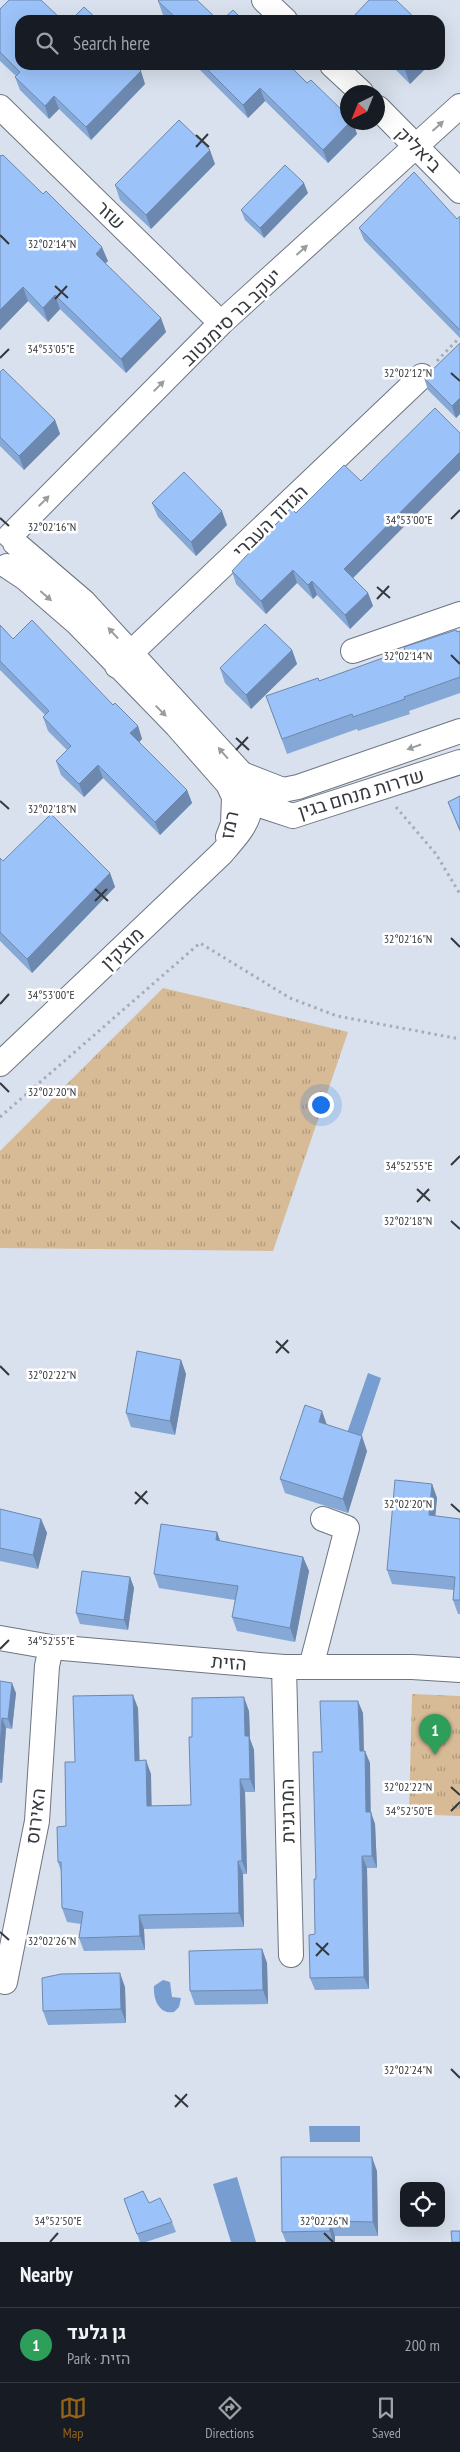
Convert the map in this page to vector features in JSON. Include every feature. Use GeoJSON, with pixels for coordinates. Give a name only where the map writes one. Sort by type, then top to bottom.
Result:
{"type":"FeatureCollection","features":[{"type":"Feature","properties":{"kind":"street"},"geometry":{"type":"LineString","coordinates":[[264,0],[280,15]]}},
{"type":"Feature","properties":{"kind":"street"},"geometry":{"type":"LineString","coordinates":[[338,70],[354,85]]}},
{"type":"Feature","properties":{"kind":"street","name":"יעקב בר סימנטוב"},"geometry":{"type":"LineString","coordinates":[[8,537],[221,323],[460,106]]}},
{"type":"Feature","properties":{"kind":"street","name":"שזר"},"geometry":{"type":"LineString","coordinates":[[0,107],[221,323]]}},
{"type":"Feature","properties":{"kind":"street","name":"ביאליק"},"geometry":{"type":"LineString","coordinates":[[385,115],[417,145],[460,191]]}},
{"type":"Feature","properties":{"kind":"street","name":"הגדוד העברי"},"geometry":{"type":"LineString","coordinates":[[125,660],[422,376]]}},
{"type":"Feature","properties":{"kind":"street"},"geometry":{"type":"LineString","coordinates":[[4,568],[15,556],[8,537]]}},
{"type":"Feature","properties":{"kind":"street","name":"רמז"},"geometry":{"type":"LineString","coordinates":[[8,537],[84,602],[125,660],[177,726],[243,799]]}},
{"type":"Feature","properties":{"kind":"street","name":"רמז"},"geometry":{"type":"LineString","coordinates":[[4,568],[25,578],[77,624],[125,660],[242,774],[249,788],[222,853]]}},
{"type":"Feature","properties":{"kind":"street"},"geometry":{"type":"LineString","coordinates":[[353,651],[460,614]]}},
{"type":"Feature","properties":{"kind":"street","name":"שדרות מנחם בגין"},"geometry":{"type":"LineString","coordinates":[[242,774],[283,790],[460,731]]}},
{"type":"Feature","properties":{"kind":"street","name":"שדרות מנחם בגין"},"geometry":{"type":"LineString","coordinates":[[243,799],[293,816],[460,762]]}},
{"type":"Feature","properties":{"kind":"street","name":"מוצקין"},"geometry":{"type":"LineString","coordinates":[[0,1064],[222,853]]}},
{"type":"Feature","properties":{"kind":"street"},"geometry":{"type":"LineString","coordinates":[[310,1667],[347,1528],[324,1519]]}},
{"type":"Feature","properties":{"kind":"street","name":"הזית"},"geometry":{"type":"LineString","coordinates":[[0,1638],[51,1647],[284,1667],[412,1667],[460,1670]]}},
{"type":"Feature","properties":{"kind":"street","name":"האירוס"},"geometry":{"type":"LineString","coordinates":[[5,1982],[37,1821],[51,1647]]}},
{"type":"Feature","properties":{"kind":"street","name":"המרגנית"},"geometry":{"type":"LineString","coordinates":[[284,1667],[291,1955]]}},
{"type":"Feature","properties":{"kind":"path"},"geometry":{"type":"LineString","coordinates":[[422,376],[460,337]]}},
{"type":"Feature","properties":{"kind":"path"},"geometry":{"type":"LineString","coordinates":[[386,787],[391,801],[436,854],[460,894]]}},
{"type":"Feature","properties":{"kind":"path"},"geometry":{"type":"LineString","coordinates":[[0,1117],[200,943],[290,998],[337,1016],[460,1039]]}},
{"type":"Feature","properties":{"kind":"green space"},"geometry":{"type":"Polygon","coordinates":[[[163,988],[348,1032],[273,1251],[0,1248],[0,1151],[163,988]]]}},
{"type":"Feature","properties":{"kind":"green space"},"geometry":{"type":"Polygon","coordinates":[[[412,1694],[460,1696],[460,1816],[409,1814],[412,1694]]]}},
{"type":"Feature","properties":{"kind":"water"},"geometry":{"type":"Polygon","coordinates":[[[368,1373],[381,1378],[361,1438],[347,1433],[368,1373]]]}},
{"type":"Feature","properties":{"kind":"water"},"geometry":{"type":"Polygon","coordinates":[[[163,1980],[170,1982],[172,1997],[181,1998],[179,2007],[174,2012],[164,2011],[156,2001],[154,1986],[163,1980]]]}},
{"type":"Feature","properties":{"kind":"water"},"geometry":{"type":"Polygon","coordinates":[[[309,2126],[360,2126],[360,2142],[310,2142],[309,2126]]]}},
{"type":"Feature","properties":{"kind":"water"},"geometry":{"type":"Polygon","coordinates":[[[237,2177],[256,2242],[231,2242],[213,2184],[237,2177]]]}},
{"type":"Feature","properties":{"kind":"building"},"geometry":{"type":"Polygon","coordinates":[[[9,0],[41,0],[57,15],[15,15],[15,67],[0,52],[0,9],[9,0]]]}},
{"type":"Feature","properties":{"kind":"building"},"geometry":{"type":"Polygon","coordinates":[[[197,0],[213,15],[173,15],[158,1],[197,0]]]}},
{"type":"Feature","properties":{"kind":"building"},"geometry":{"type":"Polygon","coordinates":[[[369,0],[396,0],[412,15],[355,15],[369,0]]]}},
{"type":"Feature","properties":{"kind":"building"},"geometry":{"type":"Polygon","coordinates":[[[84,7],[93,15],[76,15],[84,7]]]}},
{"type":"Feature","properties":{"kind":"building"},"geometry":{"type":"Polygon","coordinates":[[[233,10],[238,15],[228,15],[233,10]]]}},
{"type":"Feature","properties":{"kind":"building"},"geometry":{"type":"Polygon","coordinates":[[[18,70],[141,71],[86,127],[54,96],[45,106],[15,77],[20,72],[18,70]]]}},
{"type":"Feature","properties":{"kind":"building"},"geometry":{"type":"Polygon","coordinates":[[[208,70],[294,70],[307,83],[311,80],[340,108],[340,130],[342,130],[323,150],[260,88],[243,105],[208,70]]]}},
{"type":"Feature","properties":{"kind":"building"},"geometry":{"type":"Polygon","coordinates":[[[179,120],[210,150],[146,215],[115,185],[179,120]]]}},
{"type":"Feature","properties":{"kind":"building"},"geometry":{"type":"Polygon","coordinates":[[[0,155],[3,155],[43,194],[46,191],[102,247],[96,254],[161,318],[121,359],[55,295],[43,308],[23,287],[0,310],[0,155]]]}},
{"type":"Feature","properties":{"kind":"building"},"geometry":{"type":"Polygon","coordinates":[[[285,165],[304,183],[260,228],[241,210],[285,165]]]}},
{"type":"Feature","properties":{"kind":"building"},"geometry":{"type":"Polygon","coordinates":[[[414,172],[457,219],[460,216],[460,330],[359,228],[414,172]]]}},
{"type":"Feature","properties":{"kind":"building"},"geometry":{"type":"Polygon","coordinates":[[[460,343],[460,398],[452,406],[424,378],[460,343]]]}},
{"type":"Feature","properties":{"kind":"building"},"geometry":{"type":"Polygon","coordinates":[[[3,369],[55,420],[19,456],[0,437],[0,372],[3,369]]]}},
{"type":"Feature","properties":{"kind":"building"},"geometry":{"type":"Polygon","coordinates":[[[435,408],[460,433],[460,452],[344,569],[368,593],[345,615],[312,581],[308,585],[293,570],[261,601],[232,571],[291,508],[296,513],[344,465],[361,481],[435,408]]]}},
{"type":"Feature","properties":{"kind":"building"},"geometry":{"type":"Polygon","coordinates":[[[184,472],[222,511],[191,542],[152,503],[184,472]]]}},
{"type":"Feature","properties":{"kind":"building"},"geometry":{"type":"Polygon","coordinates":[[[32,620],[113,705],[115,703],[138,726],[130,733],[187,790],[155,822],[98,765],[79,784],[56,761],[71,746],[43,717],[49,711],[0,661],[0,625],[13,639],[32,620]]]}},
{"type":"Feature","properties":{"kind":"building"},"geometry":{"type":"Polygon","coordinates":[[[265,624],[292,650],[246,695],[220,668],[265,624]]]}},
{"type":"Feature","properties":{"kind":"building"},"geometry":{"type":"Polygon","coordinates":[[[456,630],[457,632],[460,631],[460,677],[404,697],[405,699],[353,717],[352,714],[282,739],[266,696],[318,678],[319,681],[405,650],[404,647],[456,630]]]}},
{"type":"Feature","properties":{"kind":"building"},"geometry":{"type":"Polygon","coordinates":[[[460,796],[460,830],[448,802],[460,796]]]}},
{"type":"Feature","properties":{"kind":"building"},"geometry":{"type":"Polygon","coordinates":[[[51,814],[110,873],[27,959],[0,932],[0,858],[3,861],[51,814]]]}},
{"type":"Feature","properties":{"kind":"building"},"geometry":{"type":"Polygon","coordinates":[[[137,1351],[181,1360],[170,1421],[126,1413],[137,1351]]]}},
{"type":"Feature","properties":{"kind":"building"},"geometry":{"type":"Polygon","coordinates":[[[305,1405],[322,1411],[319,1422],[362,1436],[343,1499],[280,1479],[305,1405]]]}},
{"type":"Feature","properties":{"kind":"building"},"geometry":{"type":"Polygon","coordinates":[[[395,1480],[432,1484],[429,1515],[460,1519],[460,1600],[453,1600],[455,1577],[387,1570],[395,1480]]]}},
{"type":"Feature","properties":{"kind":"building"},"geometry":{"type":"Polygon","coordinates":[[[0,1509],[41,1519],[33,1555],[0,1548],[0,1509]]]}},
{"type":"Feature","properties":{"kind":"building"},"geometry":{"type":"Polygon","coordinates":[[[161,1524],[217,1532],[216,1540],[303,1557],[290,1628],[232,1617],[238,1586],[154,1574],[161,1524]]]}},
{"type":"Feature","properties":{"kind":"building"},"geometry":{"type":"Polygon","coordinates":[[[82,1571],[130,1577],[124,1620],[76,1613],[82,1571]]]}},
{"type":"Feature","properties":{"kind":"building"},"geometry":{"type":"Polygon","coordinates":[[[0,1681],[12,1683],[8,1719],[2,1718],[0,1747],[0,1681]]]}},
{"type":"Feature","properties":{"kind":"building"},"geometry":{"type":"Polygon","coordinates":[[[133,1695],[135,1761],[146,1760],[147,1806],[191,1805],[189,1737],[192,1737],[192,1698],[244,1697],[245,1736],[249,1736],[250,1779],[240,1779],[242,1861],[238,1861],[239,1913],[139,1915],[140,1936],[79,1938],[83,1912],[62,1908],[61,1862],[58,1862],[57,1827],[66,1826],[65,1762],[75,1762],[73,1696],[133,1695]]]}},
{"type":"Feature","properties":{"kind":"building"},"geometry":{"type":"Polygon","coordinates":[[[320,1701],[358,1701],[360,1751],[365,1751],[366,1812],[371,1812],[372,1856],[362,1856],[364,1977],[310,1978],[309,1935],[315,1934],[314,1879],[316,1879],[313,1752],[322,1752],[320,1701]]]}},
{"type":"Feature","properties":{"kind":"building"},"geometry":{"type":"Polygon","coordinates":[[[262,1949],[263,1990],[190,1991],[189,1951],[262,1949]]]}},
{"type":"Feature","properties":{"kind":"building"},"geometry":{"type":"Polygon","coordinates":[[[120,1973],[121,2009],[43,2011],[42,1978],[61,1974],[120,1973]]]}},
{"type":"Feature","properties":{"kind":"building"},"geometry":{"type":"Polygon","coordinates":[[[281,2157],[372,2157],[373,2222],[330,2221],[330,2231],[282,2232],[281,2157]]]}},
{"type":"Feature","properties":{"kind":"building"},"geometry":{"type":"Polygon","coordinates":[[[143,2191],[149,2203],[160,2198],[172,2222],[137,2234],[124,2199],[143,2191]]]}},
{"type":"Feature","properties":{"kind":"building"},"geometry":{"type":"Polygon","coordinates":[[[451,2231],[460,2231],[460,2242],[452,2242],[451,2231]]]}},
{"type":"Feature","properties":{"kind":"place","name":"גן גלעד"},"geometry":{"type":"Point","coordinates":[435,1755]}}]}
